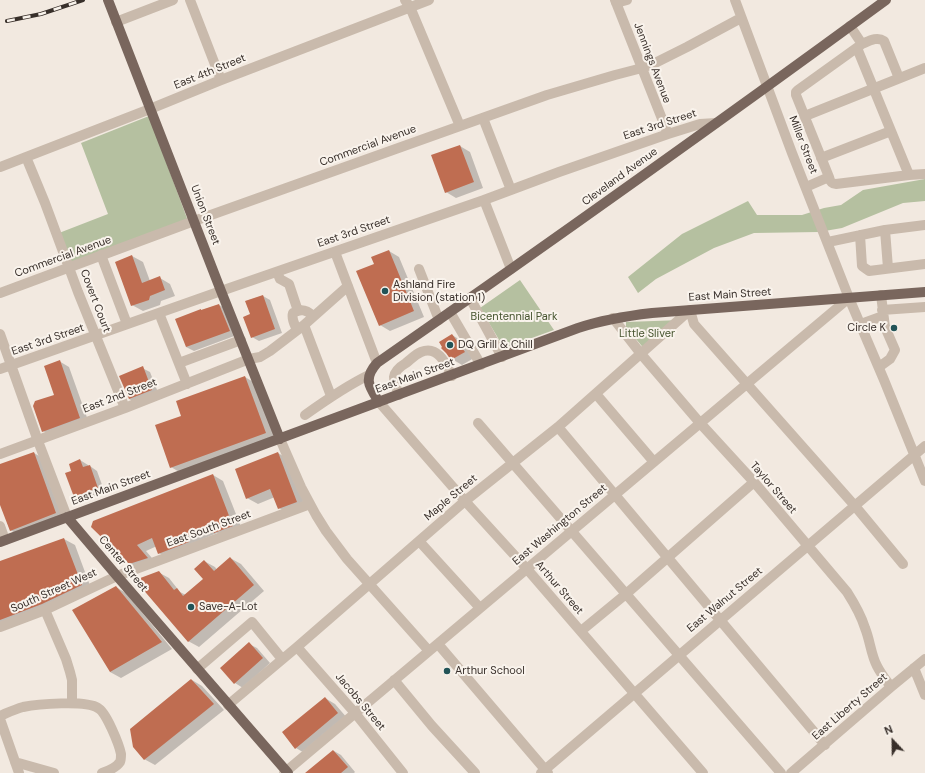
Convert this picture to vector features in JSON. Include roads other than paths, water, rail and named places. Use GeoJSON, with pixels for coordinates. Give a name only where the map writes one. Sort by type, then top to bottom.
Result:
{"type":"FeatureCollection","features":[{"type":"Feature","properties":{"kind":"main road","name":"Union Street"},"geometry":{"type":"LineString","coordinates":[[108,0],[280,439]]}},
{"type":"Feature","properties":{"kind":"main road","name":"Cleveland Avenue"},"geometry":{"type":"LineString","coordinates":[[369,375],[376,363],[439,320],[767,87],[886,0]]}},
{"type":"Feature","properties":{"kind":"main road","name":"East Main Street"},"geometry":{"type":"LineString","coordinates":[[3,541],[482,365],[578,328],[614,318],[652,313],[925,292]]}},
{"type":"Feature","properties":{"kind":"main road"},"geometry":{"type":"LineString","coordinates":[[369,375],[371,390],[379,402]]}},
{"type":"Feature","properties":{"kind":"main road","name":"Center Street"},"geometry":{"type":"LineString","coordinates":[[67,517],[116,576],[286,772]]}},
{"type":"Feature","properties":{"kind":"street"},"geometry":{"type":"LineString","coordinates":[[116,22],[173,0]]}},
{"type":"Feature","properties":{"kind":"street"},"geometry":{"type":"LineString","coordinates":[[190,0],[221,80]]}},
{"type":"Feature","properties":{"kind":"street","name":"East 4th Street"},"geometry":{"type":"LineString","coordinates":[[0,167],[150,110],[408,4],[428,0]]}},
{"type":"Feature","properties":{"kind":"street"},"geometry":{"type":"LineString","coordinates":[[616,2],[627,0]]}},
{"type":"Feature","properties":{"kind":"street","name":"Miller Street"},"geometry":{"type":"LineString","coordinates":[[735,0],[849,298],[879,367],[925,481]]}},
{"type":"Feature","properties":{"kind":"street","name":"Jennings Avenue"},"geometry":{"type":"LineString","coordinates":[[616,2],[668,134]]}},
{"type":"Feature","properties":{"kind":"street"},"geometry":{"type":"LineString","coordinates":[[408,4],[460,126]]}},
{"type":"Feature","properties":{"kind":"street","name":"Commercial Avenue"},"geometry":{"type":"LineString","coordinates":[[0,293],[194,221],[547,95],[642,68],[667,58],[742,18]]}},
{"type":"Feature","properties":{"kind":"street"},"geometry":{"type":"LineString","coordinates":[[850,26],[860,46],[874,88],[909,175]]}},
{"type":"Feature","properties":{"kind":"street"},"geometry":{"type":"LineString","coordinates":[[899,78],[884,41],[878,38],[860,46],[796,92],[832,184],[925,174]]}},
{"type":"Feature","properties":{"kind":"street"},"geometry":{"type":"LineString","coordinates":[[805,116],[925,68]]}},
{"type":"Feature","properties":{"kind":"street"},"geometry":{"type":"LineString","coordinates":[[483,118],[511,190]]}},
{"type":"Feature","properties":{"kind":"street","name":"East 3rd Street"},"geometry":{"type":"LineString","coordinates":[[0,369],[668,134],[700,124],[716,123]]}},
{"type":"Feature","properties":{"kind":"street"},"geometry":{"type":"LineString","coordinates":[[821,158],[891,131]]}},
{"type":"Feature","properties":{"kind":"street","name":"Covert Court"},"geometry":{"type":"LineString","coordinates":[[26,157],[124,408]]}},
{"type":"Feature","properties":{"kind":"street"},"geometry":{"type":"LineString","coordinates":[[806,187],[829,177]]}},
{"type":"Feature","properties":{"kind":"street"},"geometry":{"type":"LineString","coordinates":[[484,200],[511,269]]}},
{"type":"Feature","properties":{"kind":"street"},"geometry":{"type":"LineString","coordinates":[[828,242],[885,230],[925,225]]}},
{"type":"Feature","properties":{"kind":"street"},"geometry":{"type":"LineString","coordinates":[[885,230],[888,268]]}},
{"type":"Feature","properties":{"kind":"street"},"geometry":{"type":"LineString","coordinates":[[860,235],[862,266],[869,271],[925,264]]}},
{"type":"Feature","properties":{"kind":"street"},"geometry":{"type":"LineString","coordinates":[[335,252],[376,363]]}},
{"type":"Feature","properties":{"kind":"street"},"geometry":{"type":"LineString","coordinates":[[101,256],[127,324]]}},
{"type":"Feature","properties":{"kind":"street"},"geometry":{"type":"LineString","coordinates":[[419,270],[439,320]]}},
{"type":"Feature","properties":{"kind":"street"},"geometry":{"type":"LineString","coordinates":[[277,272],[280,279],[290,284],[298,310]]}},
{"type":"Feature","properties":{"kind":"street","name":"East 2nd Street"},"geometry":{"type":"LineString","coordinates":[[0,454],[187,384],[249,359],[260,357],[300,327],[348,286]]}},
{"type":"Feature","properties":{"kind":"street"},"geometry":{"type":"LineString","coordinates":[[879,367],[890,359],[894,350],[885,326],[881,295]]}},
{"type":"Feature","properties":{"kind":"street"},"geometry":{"type":"LineString","coordinates":[[470,298],[502,357]]}},
{"type":"Feature","properties":{"kind":"street","name":"East Washington Street"},"geometry":{"type":"LineString","coordinates":[[286,772],[849,298]]}},
{"type":"Feature","properties":{"kind":"street"},"geometry":{"type":"LineString","coordinates":[[861,324],[883,313],[925,308]]}},
{"type":"Feature","properties":{"kind":"street"},"geometry":{"type":"LineString","coordinates":[[313,316],[307,311],[298,310],[293,313],[292,316],[300,327],[331,396]]}},
{"type":"Feature","properties":{"kind":"street"},"geometry":{"type":"LineString","coordinates":[[690,310],[694,324],[855,506],[903,564]]}},
{"type":"Feature","properties":{"kind":"street","name":"Maple Street"},"geometry":{"type":"LineString","coordinates":[[228,705],[465,501],[558,427],[690,310]]}},
{"type":"Feature","properties":{"kind":"street"},"geometry":{"type":"LineString","coordinates":[[450,312],[482,365]]}},
{"type":"Feature","properties":{"kind":"street"},"geometry":{"type":"LineString","coordinates":[[159,313],[187,384]]}},
{"type":"Feature","properties":{"kind":"street","name":"Taylor Street"},"geometry":{"type":"LineString","coordinates":[[614,318],[641,354],[700,423],[754,482],[847,592],[866,628],[877,666],[891,687]]}},
{"type":"Feature","properties":{"kind":"street","name":"Center Street"},"geometry":{"type":"LineString","coordinates":[[0,334],[67,517]]}},
{"type":"Feature","properties":{"kind":"street"},"geometry":{"type":"LineString","coordinates":[[179,363],[241,340]]}},
{"type":"Feature","properties":{"kind":"street"},"geometry":{"type":"LineString","coordinates":[[399,395],[394,376],[397,370],[420,352],[435,352],[444,360],[452,376]]}},
{"type":"Feature","properties":{"kind":"street"},"geometry":{"type":"LineString","coordinates":[[305,415],[331,396],[369,375]]}},
{"type":"Feature","properties":{"kind":"street"},"geometry":{"type":"LineString","coordinates":[[596,394],[654,462]]}},
{"type":"Feature","properties":{"kind":"street","name":"Arthur Street"},"geometry":{"type":"LineString","coordinates":[[379,402],[465,501],[527,569],[703,773]]}},
{"type":"Feature","properties":{"kind":"street"},"geometry":{"type":"LineString","coordinates":[[478,422],[781,773]]}},
{"type":"Feature","properties":{"kind":"street"},"geometry":{"type":"LineString","coordinates":[[558,427],[825,745]]}},
{"type":"Feature","properties":{"kind":"street"},"geometry":{"type":"LineString","coordinates":[[280,439],[298,481],[326,531],[347,559],[429,652]]}},
{"type":"Feature","properties":{"kind":"street","name":"East Walnut Street"},"geometry":{"type":"LineString","coordinates":[[544,772],[925,446]]}},
{"type":"Feature","properties":{"kind":"street"},"geometry":{"type":"LineString","coordinates":[[581,631],[626,594],[754,482]]}},
{"type":"Feature","properties":{"kind":"street","name":"East South Street"},"geometry":{"type":"LineString","coordinates":[[116,576],[310,504]]}},
{"type":"Feature","properties":{"kind":"street"},"geometry":{"type":"LineString","coordinates":[[0,526],[3,541]]}},
{"type":"Feature","properties":{"kind":"street"},"geometry":{"type":"LineString","coordinates":[[419,541],[480,608]]}},
{"type":"Feature","properties":{"kind":"street","name":"South Street West"},"geometry":{"type":"LineString","coordinates":[[0,627],[45,610],[116,576]]}},
{"type":"Feature","properties":{"kind":"street"},"geometry":{"type":"LineString","coordinates":[[45,610],[70,672],[72,680],[72,703]]}},
{"type":"Feature","properties":{"kind":"street"},"geometry":{"type":"LineString","coordinates":[[197,669],[252,622],[282,660]]}},
{"type":"Feature","properties":{"kind":"street"},"geometry":{"type":"LineString","coordinates":[[438,644],[544,772]]}},
{"type":"Feature","properties":{"kind":"street","name":"Jacobs Street"},"geometry":{"type":"LineString","coordinates":[[297,647],[355,713],[403,773]]}},
{"type":"Feature","properties":{"kind":"street","name":"East Liberty Street"},"geometry":{"type":"LineString","coordinates":[[792,773],[925,659]]}},
{"type":"Feature","properties":{"kind":"street"},"geometry":{"type":"LineString","coordinates":[[914,668],[925,695]]}},
{"type":"Feature","properties":{"kind":"street"},"geometry":{"type":"LineString","coordinates":[[394,680],[432,726],[475,773]]}},
{"type":"Feature","properties":{"kind":"street"},"geometry":{"type":"LineString","coordinates":[[20,773],[0,718],[21,708],[38,705],[72,703],[100,708],[110,725],[119,747],[121,761],[117,766],[102,773]]}},
{"type":"Feature","properties":{"kind":"street"},"geometry":{"type":"LineString","coordinates":[[15,762],[54,773]]}},
{"type":"Feature","properties":{"kind":"railway"},"geometry":{"type":"LineString","coordinates":[[7,21],[41,14],[83,0]]}},
{"type":"Feature","properties":{"kind":"place","name":"Ashland Fire Division (station 1)"},"geometry":{"type":"Point","coordinates":[385,291]}},
{"type":"Feature","properties":{"kind":"place","name":"Circle K"},"geometry":{"type":"Point","coordinates":[894,328]}},
{"type":"Feature","properties":{"kind":"place","name":"DQ Grill & Chill"},"geometry":{"type":"Point","coordinates":[450,345]}},
{"type":"Feature","properties":{"kind":"place","name":"Save-A-Lot"},"geometry":{"type":"Point","coordinates":[191,607]}},
{"type":"Feature","properties":{"kind":"place","name":"Arthur School"},"geometry":{"type":"Point","coordinates":[447,671]}},
{"type":"Feature","properties":{"kind":"park label","name":"Bicentennial Park"},"geometry":{"type":"Point","coordinates":[514,317]}},
{"type":"Feature","properties":{"kind":"park label","name":"Little Sliver"},"geometry":{"type":"Point","coordinates":[647,334]}}]}
